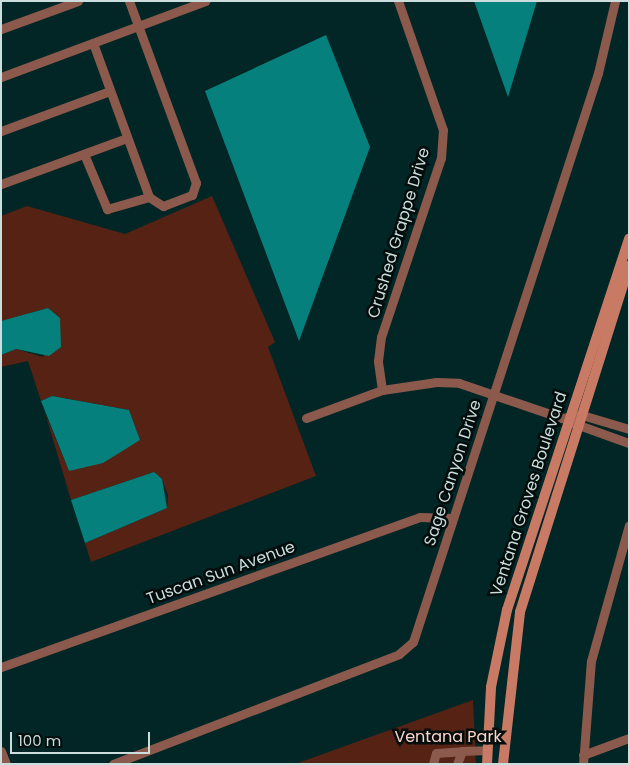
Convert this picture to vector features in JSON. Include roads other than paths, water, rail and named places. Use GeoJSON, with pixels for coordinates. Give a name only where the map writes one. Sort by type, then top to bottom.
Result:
{"type":"FeatureCollection","features":[{"type":"Feature","properties":{"kind":"street"},"geometry":{"type":"LineString","coordinates":[[1,29],[78,1]]}},
{"type":"Feature","properties":{"kind":"street"},"geometry":{"type":"LineString","coordinates":[[93,43],[149,197],[163,206],[192,195],[197,187],[129,1]]}},
{"type":"Feature","properties":{"kind":"street"},"geometry":{"type":"LineString","coordinates":[[1,77],[205,1]]}},
{"type":"Feature","properties":{"kind":"street","name":"Crushed Grappe Drive"},"geometry":{"type":"LineString","coordinates":[[382,390],[378,362],[381,338],[441,158],[443,130],[398,1]]}},
{"type":"Feature","properties":{"kind":"street","name":"Sage Canyon Drive"},"geometry":{"type":"LineString","coordinates":[[113,764],[399,654],[413,642],[595,82],[616,1]]}},
{"type":"Feature","properties":{"kind":"street"},"geometry":{"type":"LineString","coordinates":[[1,131],[110,91]]}},
{"type":"Feature","properties":{"kind":"street"},"geometry":{"type":"LineString","coordinates":[[1,184],[127,138]]}},
{"type":"Feature","properties":{"kind":"street"},"geometry":{"type":"LineString","coordinates":[[84,154],[107,209],[149,197]]}},
{"type":"Feature","properties":{"kind":"street","name":"Ventana Groves Boulevard"},"geometry":{"type":"LineString","coordinates":[[487,764],[500,635],[629,239]]}},
{"type":"Feature","properties":{"kind":"street","name":"Ventana Groves Boulevard"},"geometry":{"type":"LineString","coordinates":[[503,764],[520,612],[629,266]]}},
{"type":"Feature","properties":{"kind":"street"},"geometry":{"type":"LineString","coordinates":[[306,418],[382,390],[436,382],[493,394],[570,419],[577,428],[629,442]]}},
{"type":"Feature","properties":{"kind":"street"},"geometry":{"type":"LineString","coordinates":[[570,419],[582,415],[629,429]]}},
{"type":"Feature","properties":{"kind":"street","name":"Tuscan Sun Avenue"},"geometry":{"type":"LineString","coordinates":[[1,667],[420,517],[452,518]]}},
{"type":"Feature","properties":{"kind":"street"},"geometry":{"type":"LineString","coordinates":[[583,759],[596,632],[629,525]]}},
{"type":"Feature","properties":{"kind":"street"},"geometry":{"type":"LineString","coordinates":[[583,759],[629,738]]}},
{"type":"Feature","properties":{"kind":"street"},"geometry":{"type":"LineString","coordinates":[[433,764],[436,753],[487,750],[504,746]]}},
{"type":"Feature","properties":{"kind":"street"},"geometry":{"type":"LineString","coordinates":[[1,751],[6,764]]}},
{"type":"Feature","properties":{"kind":"street"},"geometry":{"type":"LineString","coordinates":[[456,764],[462,752]]}},
{"type":"Feature","properties":{"kind":"water"},"geometry":{"type":"Polygon","coordinates":[[[474,1],[537,1],[508,97],[474,1]]]}},
{"type":"Feature","properties":{"kind":"water"},"geometry":{"type":"Polygon","coordinates":[[[326,35],[370,147],[299,341],[205,91],[326,35]]]}},
{"type":"Feature","properties":{"kind":"water"},"geometry":{"type":"Polygon","coordinates":[[[48,308],[60,318],[61,347],[49,356],[16,349],[1,355],[1,321],[48,308]]]}},
{"type":"Feature","properties":{"kind":"water"},"geometry":{"type":"Polygon","coordinates":[[[52,396],[129,410],[140,440],[103,463],[69,471],[41,401],[52,396]]]}},
{"type":"Feature","properties":{"kind":"water"},"geometry":{"type":"Polygon","coordinates":[[[154,472],[162,479],[167,508],[85,543],[71,500],[154,472]]]}},
{"type":"Feature","properties":{"kind":"park label","name":"Ventana Park"},"geometry":{"type":"Point","coordinates":[448,737]}}]}
